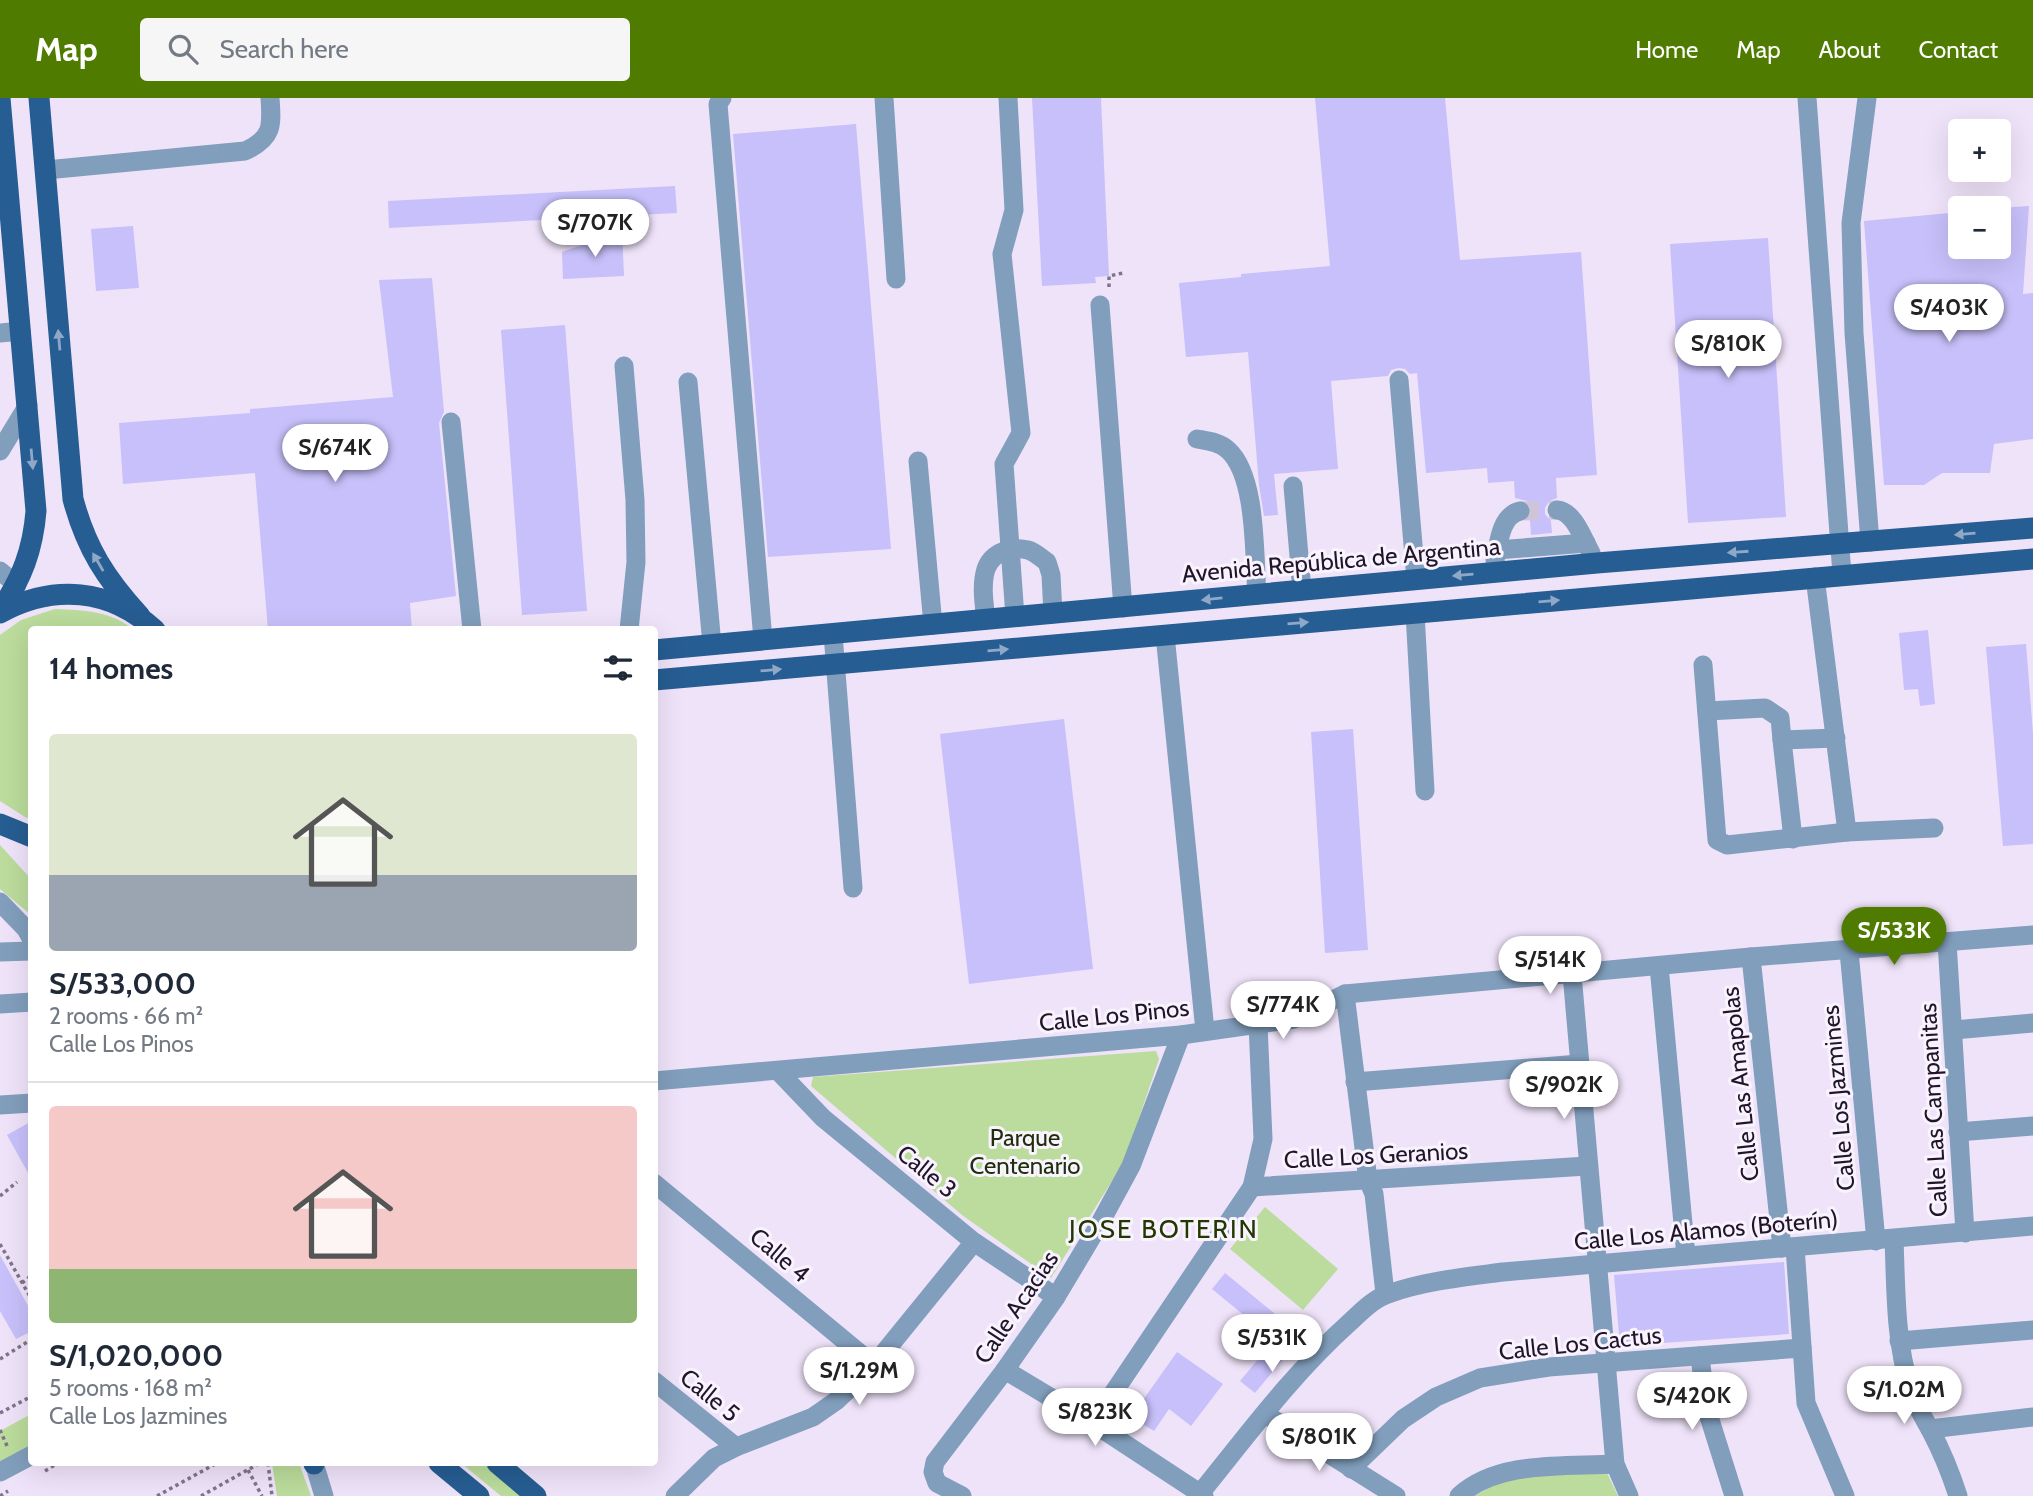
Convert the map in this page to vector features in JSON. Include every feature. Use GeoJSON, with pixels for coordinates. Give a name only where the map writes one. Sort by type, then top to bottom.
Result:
{"type":"FeatureCollection","features":[{"type":"Feature","properties":{"kind":"main road"},"geometry":{"type":"LineString","coordinates":[[39,98],[73,499],[88,544],[99,565],[116,589],[147,623]]}},
{"type":"Feature","properties":{"kind":"main road"},"geometry":{"type":"LineString","coordinates":[[0,101],[10,332],[28,405],[36,511],[29,556],[17,585],[0,611]]}},
{"type":"Feature","properties":{"kind":"main road","name":"Avenida República de Argentina"},"geometry":{"type":"LineString","coordinates":[[658,650],[1597,563],[2033,528]]}},
{"type":"Feature","properties":{"kind":"main road"},"geometry":{"type":"LineString","coordinates":[[658,680],[2033,559]]}},
{"type":"Feature","properties":{"kind":"main road"},"geometry":{"type":"LineString","coordinates":[[0,611],[37,597],[59,594],[87,595],[115,602],[147,623]]}},
{"type":"Feature","properties":{"kind":"main road"},"geometry":{"type":"LineString","coordinates":[[736,643],[738,673]]}},
{"type":"Feature","properties":{"kind":"main road"},"geometry":{"type":"LineString","coordinates":[[6,827],[28,835]]}},
{"type":"Feature","properties":{"kind":"main road"},"geometry":{"type":"LineString","coordinates":[[6,827],[28,849]]}},
{"type":"Feature","properties":{"kind":"main road"},"geometry":{"type":"LineString","coordinates":[[443,1466],[479,1496]]}},
{"type":"Feature","properties":{"kind":"main road"},"geometry":{"type":"LineString","coordinates":[[501,1466],[536,1496]]}},
{"type":"Feature","properties":{"kind":"street"},"geometry":{"type":"LineString","coordinates":[[46,170],[245,151],[257,145],[267,135],[272,122],[270,98]]}},
{"type":"Feature","properties":{"kind":"street"},"geometry":{"type":"LineString","coordinates":[[722,98],[718,104],[763,640]]}},
{"type":"Feature","properties":{"kind":"street"},"geometry":{"type":"LineString","coordinates":[[884,98],[896,279]]}},
{"type":"Feature","properties":{"kind":"street"},"geometry":{"type":"LineString","coordinates":[[1009,98],[1014,210],[1002,254],[1021,433],[1004,464],[1015,617]]}},
{"type":"Feature","properties":{"kind":"street"},"geometry":{"type":"LineString","coordinates":[[1807,98],[1842,575]]}},
{"type":"Feature","properties":{"kind":"street"},"geometry":{"type":"LineString","coordinates":[[1867,98],[1851,223],[1854,333],[1870,542]]}},
{"type":"Feature","properties":{"kind":"street"},"geometry":{"type":"LineString","coordinates":[[1100,305],[1123,608]]}},
{"type":"Feature","properties":{"kind":"street"},"geometry":{"type":"LineString","coordinates":[[624,366],[635,500],[636,562],[629,626]]}},
{"type":"Feature","properties":{"kind":"street"},"geometry":{"type":"LineString","coordinates":[[1399,380],[1416,580]]}},
{"type":"Feature","properties":{"kind":"street"},"geometry":{"type":"LineString","coordinates":[[688,382],[712,645]]}},
{"type":"Feature","properties":{"kind":"street"},"geometry":{"type":"LineString","coordinates":[[0,451],[28,405]]}},
{"type":"Feature","properties":{"kind":"street"},"geometry":{"type":"LineString","coordinates":[[451,422],[472,626]]}},
{"type":"Feature","properties":{"kind":"street"},"geometry":{"type":"LineString","coordinates":[[1198,439],[1216,442],[1227,449],[1241,465],[1250,505],[1257,594]]}},
{"type":"Feature","properties":{"kind":"street"},"geometry":{"type":"LineString","coordinates":[[918,461],[933,625]]}},
{"type":"Feature","properties":{"kind":"street"},"geometry":{"type":"LineString","coordinates":[[1293,486],[1301,591]]}},
{"type":"Feature","properties":{"kind":"street"},"geometry":{"type":"LineString","coordinates":[[1557,510],[1565,510],[1570,516],[1597,563]]}},
{"type":"Feature","properties":{"kind":"street"},"geometry":{"type":"LineString","coordinates":[[1491,573],[1505,521],[1512,513],[1520,512]]}},
{"type":"Feature","properties":{"kind":"street"},"geometry":{"type":"LineString","coordinates":[[1497,550],[1586,542]]}},
{"type":"Feature","properties":{"kind":"street"},"geometry":{"type":"LineString","coordinates":[[986,620],[983,588],[986,567],[998,554],[1009,548],[1030,550],[1047,562],[1051,575],[1053,614]]}},
{"type":"Feature","properties":{"kind":"street"},"geometry":{"type":"LineString","coordinates":[[0,570],[17,585]]}},
{"type":"Feature","properties":{"kind":"street"},"geometry":{"type":"LineString","coordinates":[[1815,577],[1847,832]]}},
{"type":"Feature","properties":{"kind":"street"},"geometry":{"type":"LineString","coordinates":[[1415,613],[1426,790]]}},
{"type":"Feature","properties":{"kind":"street"},"geometry":{"type":"LineString","coordinates":[[833,634],[853,888]]}},
{"type":"Feature","properties":{"kind":"street"},"geometry":{"type":"LineString","coordinates":[[1165,635],[1205,1031]]}},
{"type":"Feature","properties":{"kind":"street"},"geometry":{"type":"LineString","coordinates":[[1703,665],[1717,840],[1727,845],[1847,832],[1934,828]]}},
{"type":"Feature","properties":{"kind":"street"},"geometry":{"type":"LineString","coordinates":[[1707,711],[1765,708],[1780,718],[1793,839]]}},
{"type":"Feature","properties":{"kind":"street"},"geometry":{"type":"LineString","coordinates":[[1782,740],[1836,738]]}},
{"type":"Feature","properties":{"kind":"street"},"geometry":{"type":"LineString","coordinates":[[0,902],[28,933]]}},
{"type":"Feature","properties":{"kind":"street","name":"Calle Los Pinos"},"geometry":{"type":"LineString","coordinates":[[658,1081],[1181,1035],[1294,1018],[1345,994],[1751,957],[2033,935]]}},
{"type":"Feature","properties":{"kind":"street","name":"Calle Las Campanitas"},"geometry":{"type":"LineString","coordinates":[[1947,942],[1965,1233]]}},
{"type":"Feature","properties":{"kind":"street"},"geometry":{"type":"LineString","coordinates":[[0,952],[28,951]]}},
{"type":"Feature","properties":{"kind":"street","name":"Calle Los Jazmines"},"geometry":{"type":"LineString","coordinates":[[1849,951],[1899,1341],[1920,1413],[1950,1471],[1958,1496]]}},
{"type":"Feature","properties":{"kind":"street","name":"Calle Las Amapolas"},"geometry":{"type":"LineString","coordinates":[[1751,957],[1802,1348],[1806,1403],[1845,1496]]}},
{"type":"Feature","properties":{"kind":"street"},"geometry":{"type":"LineString","coordinates":[[1659,966],[1686,1256]]}},
{"type":"Feature","properties":{"kind":"street"},"geometry":{"type":"LineString","coordinates":[[1572,974],[1595,1264],[1615,1464],[1629,1496]]}},
{"type":"Feature","properties":{"kind":"street"},"geometry":{"type":"LineString","coordinates":[[1005,1370],[1093,1423],[1201,1495],[1326,1343],[1385,1294],[1374,1194],[1367,1180],[1345,994]]}},
{"type":"Feature","properties":{"kind":"street"},"geometry":{"type":"LineString","coordinates":[[0,1004],[28,1002]]}},
{"type":"Feature","properties":{"kind":"street"},"geometry":{"type":"LineString","coordinates":[[1954,1030],[2033,1023]]}},
{"type":"Feature","properties":{"kind":"street"},"geometry":{"type":"LineString","coordinates":[[1093,1423],[1252,1187],[1263,1139],[1258,1024]]}},
{"type":"Feature","properties":{"kind":"street","name":"Calle Acacias"},"geometry":{"type":"LineString","coordinates":[[962,1496],[937,1483],[933,1472],[935,1462],[1056,1297],[1131,1166],[1181,1035]]}},
{"type":"Feature","properties":{"kind":"street"},"geometry":{"type":"LineString","coordinates":[[1355,1082],[1579,1064]]}},
{"type":"Feature","properties":{"kind":"street","name":"Calle 3"},"geometry":{"type":"LineString","coordinates":[[778,1071],[823,1118],[974,1242],[1056,1297]]}},
{"type":"Feature","properties":{"kind":"street"},"geometry":{"type":"LineString","coordinates":[[0,1105],[28,1103]]}},
{"type":"Feature","properties":{"kind":"street"},"geometry":{"type":"LineString","coordinates":[[1958,1132],[2033,1126]]}},
{"type":"Feature","properties":{"kind":"street","name":"Calle Los Geranios"},"geometry":{"type":"LineString","coordinates":[[1252,1187],[1587,1167]]}},
{"type":"Feature","properties":{"kind":"street","name":"Calle 4"},"geometry":{"type":"LineString","coordinates":[[658,1186],[874,1365]]}},
{"type":"Feature","properties":{"kind":"street","name":"Calle Los Alamos (Boterín)"},"geometry":{"type":"LineString","coordinates":[[1385,1294],[1443,1280],[1595,1264],[2033,1226]]}},
{"type":"Feature","properties":{"kind":"street"},"geometry":{"type":"LineString","coordinates":[[675,1496],[714,1458],[813,1417],[836,1401],[874,1365],[974,1242]]}},
{"type":"Feature","properties":{"kind":"street"},"geometry":{"type":"LineString","coordinates":[[1899,1341],[2033,1330]]}},
{"type":"Feature","properties":{"kind":"street","name":"Calle Los Cactus"},"geometry":{"type":"LineString","coordinates":[[1351,1469],[1403,1419],[1436,1397],[1480,1378],[1549,1367],[1802,1348]]}},
{"type":"Feature","properties":{"kind":"street"},"geometry":{"type":"LineString","coordinates":[[1700,1356],[1706,1407],[1734,1496]]}},
{"type":"Feature","properties":{"kind":"street","name":"Calle 5"},"geometry":{"type":"LineString","coordinates":[[658,1384],[736,1447]]}},
{"type":"Feature","properties":{"kind":"street"},"geometry":{"type":"LineString","coordinates":[[1265,1414],[1395,1496]]}},
{"type":"Feature","properties":{"kind":"street"},"geometry":{"type":"LineString","coordinates":[[1930,1429],[2033,1417]]}},
{"type":"Feature","properties":{"kind":"street"},"geometry":{"type":"LineString","coordinates":[[0,1472],[28,1457]]}},
{"type":"Feature","properties":{"kind":"street"},"geometry":{"type":"LineString","coordinates":[[1459,1496],[1484,1478],[1506,1473],[1615,1464]]}},
{"type":"Feature","properties":{"kind":"street"},"geometry":{"type":"LineString","coordinates":[[315,1466],[324,1496]]}},
{"type":"Feature","properties":{"kind":"path"},"geometry":{"type":"LineString","coordinates":[[0,1196],[17,1182]]}},
{"type":"Feature","properties":{"kind":"path"},"geometry":{"type":"LineString","coordinates":[[0,1244],[28,1293]]}},
{"type":"Feature","properties":{"kind":"path"},"geometry":{"type":"LineString","coordinates":[[22,1283],[28,1278]]}},
{"type":"Feature","properties":{"kind":"path"},"geometry":{"type":"LineString","coordinates":[[0,1359],[28,1342]]}},
{"type":"Feature","properties":{"kind":"path"},"geometry":{"type":"LineString","coordinates":[[0,1413],[28,1398]]}},
{"type":"Feature","properties":{"kind":"path"},"geometry":{"type":"LineString","coordinates":[[157,1496],[212,1466]]}},
{"type":"Feature","properties":{"kind":"path"},"geometry":{"type":"LineString","coordinates":[[201,1496],[255,1466]]}},
{"type":"Feature","properties":{"kind":"path"},"geometry":{"type":"LineString","coordinates":[[268,1466],[272,1496]]}},
{"type":"Feature","properties":{"kind":"path"},"geometry":{"type":"LineString","coordinates":[[248,1470],[262,1496]]}},
{"type":"Feature","properties":{"kind":"green space"},"geometry":{"type":"Polygon","coordinates":[[[55,609],[107,615],[128,626],[28,626],[28,818],[0,801],[0,635],[21,620],[55,609]]]}},
{"type":"Feature","properties":{"kind":"green space"},"geometry":{"type":"Polygon","coordinates":[[[0,845],[28,876],[28,912],[0,889],[0,845]]]}},
{"type":"Feature","properties":{"kind":"green space","name":"Parque Centenario"},"geometry":{"type":"Polygon","coordinates":[[[1156,1051],[1159,1059],[1124,1162],[1051,1278],[962,1215],[811,1086],[813,1077],[1156,1051]]]}},
{"type":"Feature","properties":{"kind":"green space"},"geometry":{"type":"Polygon","coordinates":[[[1265,1207],[1338,1269],[1303,1310],[1230,1249],[1265,1207]]]}},
{"type":"Feature","properties":{"kind":"green space"},"geometry":{"type":"Polygon","coordinates":[[[28,1416],[28,1449],[0,1464],[0,1431],[28,1416]]]}},
{"type":"Feature","properties":{"kind":"green space"},"geometry":{"type":"Polygon","coordinates":[[[272,1466],[300,1466],[311,1496],[277,1496],[272,1466]]]}},
{"type":"Feature","properties":{"kind":"green space"},"geometry":{"type":"Polygon","coordinates":[[[465,1466],[492,1466],[527,1496],[501,1496],[465,1466]]]}},
{"type":"Feature","properties":{"kind":"green space"},"geometry":{"type":"Polygon","coordinates":[[[1607,1473],[1618,1496],[1474,1496],[1504,1480],[1557,1474],[1607,1473]]]}},
{"type":"Feature","properties":{"kind":"building"},"geometry":{"type":"Polygon","coordinates":[[[1032,98],[1101,98],[1109,276],[1095,277],[1096,283],[1042,286],[1032,98]]]}},
{"type":"Feature","properties":{"kind":"building"},"geometry":{"type":"Polygon","coordinates":[[[1315,98],[1445,98],[1460,260],[1581,252],[1597,475],[1556,478],[1557,498],[1549,501],[1545,508],[1545,514],[1551,521],[1552,533],[1531,535],[1528,520],[1532,513],[1531,506],[1527,501],[1515,498],[1514,481],[1488,483],[1487,468],[1426,473],[1417,373],[1410,374],[1399,368],[1391,370],[1388,376],[1331,381],[1338,469],[1274,474],[1278,515],[1264,516],[1248,352],[1186,357],[1179,283],[1330,266],[1315,98]]]}},
{"type":"Feature","properties":{"kind":"building"},"geometry":{"type":"Polygon","coordinates":[[[856,124],[891,549],[768,557],[733,134],[856,124]]]}},
{"type":"Feature","properties":{"kind":"building"},"geometry":{"type":"Polygon","coordinates":[[[675,186],[677,213],[389,228],[388,201],[675,186]]]}},
{"type":"Feature","properties":{"kind":"building"},"geometry":{"type":"Polygon","coordinates":[[[2029,206],[2023,294],[2033,293],[2033,439],[1994,444],[1990,473],[1942,473],[1924,485],[1884,485],[1864,221],[1948,213],[1948,259],[2011,259],[2011,207],[2029,206]]]}},
{"type":"Feature","properties":{"kind":"building"},"geometry":{"type":"Polygon","coordinates":[[[133,226],[139,288],[96,291],[91,229],[133,226]]]}},
{"type":"Feature","properties":{"kind":"building"},"geometry":{"type":"Polygon","coordinates":[[[622,231],[624,276],[563,279],[562,252],[622,231]]]}},
{"type":"Feature","properties":{"kind":"building"},"geometry":{"type":"Polygon","coordinates":[[[1768,238],[1786,517],[1688,523],[1670,244],[1768,238]]]}},
{"type":"Feature","properties":{"kind":"building"},"geometry":{"type":"Polygon","coordinates":[[[432,278],[444,412],[439,423],[456,596],[410,603],[412,626],[268,626],[255,473],[123,484],[119,423],[250,413],[250,409],[393,397],[379,280],[432,278]]]}},
{"type":"Feature","properties":{"kind":"building"},"geometry":{"type":"Polygon","coordinates":[[[565,325],[587,611],[522,615],[501,330],[565,325]]]}},
{"type":"Feature","properties":{"kind":"building"},"geometry":{"type":"Polygon","coordinates":[[[1928,630],[1935,704],[1920,706],[1918,689],[1904,690],[1899,633],[1928,630]]]}},
{"type":"Feature","properties":{"kind":"building"},"geometry":{"type":"Polygon","coordinates":[[[2026,644],[2033,733],[2033,844],[2003,846],[1986,647],[2026,644]]]}},
{"type":"Feature","properties":{"kind":"building"},"geometry":{"type":"Polygon","coordinates":[[[1064,719],[1093,969],[969,984],[940,734],[1064,719]]]}},
{"type":"Feature","properties":{"kind":"building"},"geometry":{"type":"Polygon","coordinates":[[[1353,729],[1368,950],[1325,953],[1311,732],[1353,729]]]}},
{"type":"Feature","properties":{"kind":"building"},"geometry":{"type":"Polygon","coordinates":[[[28,1123],[28,1173],[7,1135],[28,1123]]]}},
{"type":"Feature","properties":{"kind":"building"},"geometry":{"type":"Polygon","coordinates":[[[0,1255],[28,1306],[28,1333],[16,1339],[0,1311],[0,1255]]]}},
{"type":"Feature","properties":{"kind":"building"},"geometry":{"type":"Polygon","coordinates":[[[1784,1262],[1789,1334],[1620,1346],[1614,1275],[1784,1262]]]}},
{"type":"Feature","properties":{"kind":"building"},"geometry":{"type":"Polygon","coordinates":[[[1225,1273],[1302,1336],[1255,1393],[1240,1381],[1274,1340],[1212,1289],[1225,1273]]]}},
{"type":"Feature","properties":{"kind":"building"},"geometry":{"type":"Polygon","coordinates":[[[1177,1352],[1223,1384],[1191,1426],[1169,1409],[1154,1431],[1131,1417],[1177,1352]]]}},
{"type":"Feature","properties":{"kind":"tunnel"},"geometry":{"type":"LineString","coordinates":[[1520,511],[1557,510]]}},
{"type":"Feature","properties":{"kind":"district","name":"JOSE BOTERIN"},"geometry":{"type":"Point","coordinates":[1164,1229]}}]}
